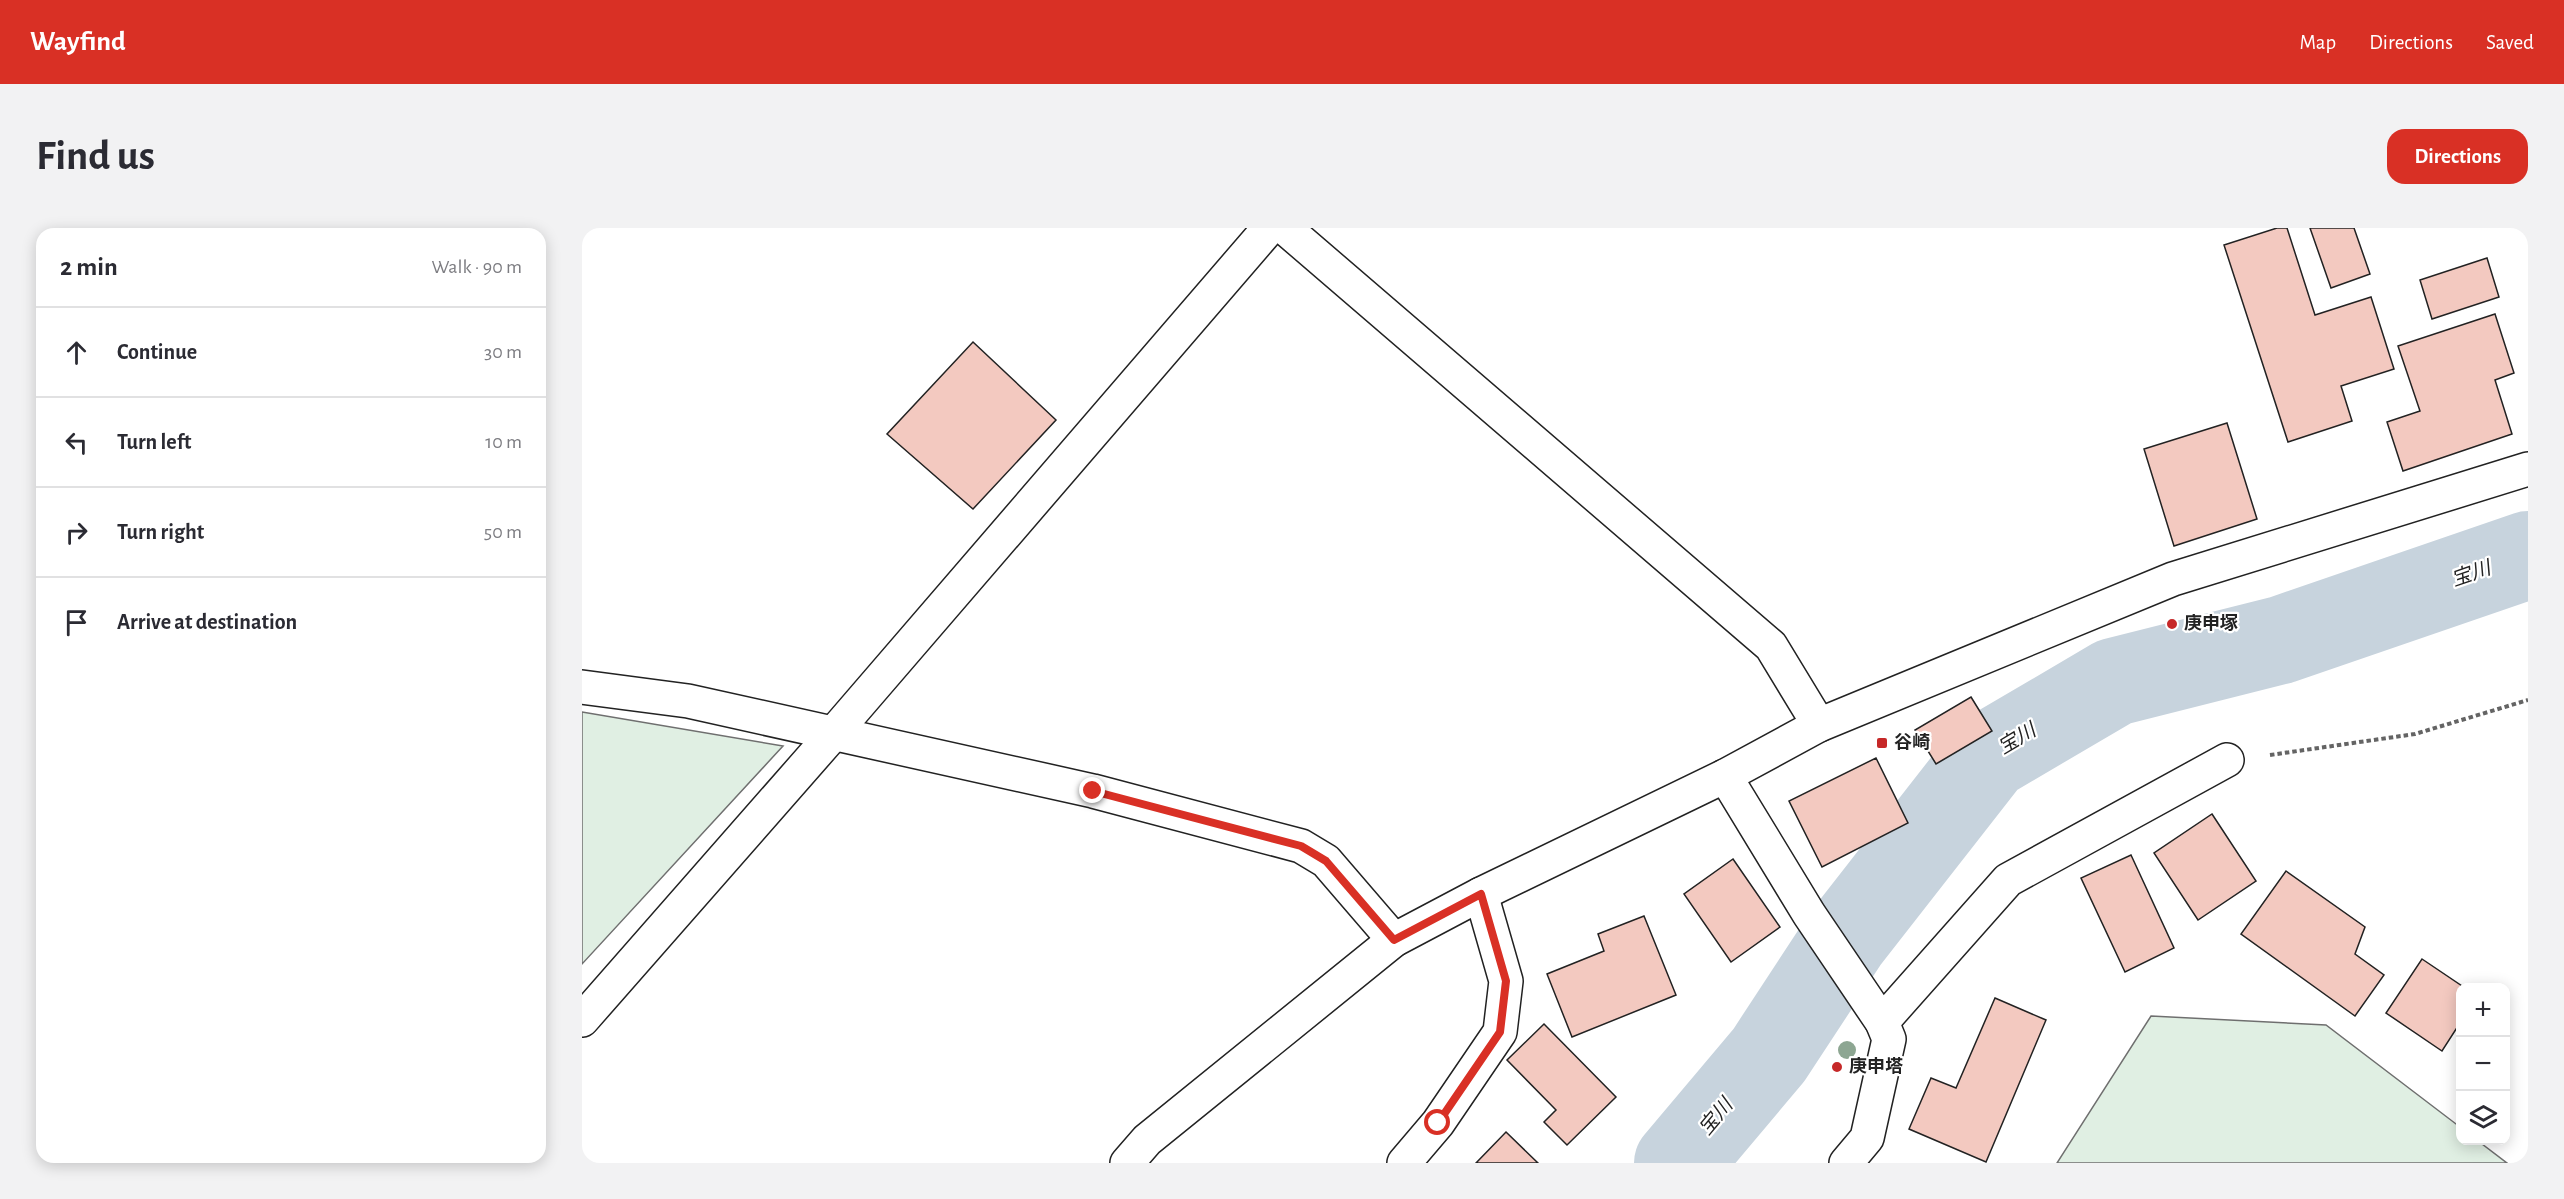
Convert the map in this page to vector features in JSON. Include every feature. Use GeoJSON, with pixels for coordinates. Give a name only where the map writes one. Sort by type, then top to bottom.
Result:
{"type":"FeatureCollection","features":[{"type":"Feature","properties":{"kind":"street"},"geometry":{"type":"LineString","coordinates":[[582,1020],[833,734],[1269,228]]}},
{"type":"Feature","properties":{"kind":"street"},"geometry":{"type":"LineString","coordinates":[[1285,228],[1771,646],[1819,725]]}},
{"type":"Feature","properties":{"kind":"street"},"geometry":{"type":"LineString","coordinates":[[1127,1163],[1147,1140],[1394,940],[1481,894],[1725,776],[1819,725],[2173,579],[2528,469]]}},
{"type":"Feature","properties":{"kind":"street"},"geometry":{"type":"LineString","coordinates":[[582,687],[688,701],[1093,791],[1301,846],[1326,861],[1394,940]]}},
{"type":"Feature","properties":{"kind":"street"},"geometry":{"type":"LineString","coordinates":[[1882,1022],[2008,880],[2227,760]]}},
{"type":"Feature","properties":{"kind":"street"},"geometry":{"type":"LineString","coordinates":[[1725,776],[1809,914],[1864,993],[1882,1022],[1889,1039],[1867,1138],[1846,1163]]}},
{"type":"Feature","properties":{"kind":"street"},"geometry":{"type":"LineString","coordinates":[[1404,1163],[1438,1123],[1500,1032],[1506,981],[1481,894]]}},
{"type":"Feature","properties":{"kind":"path"},"geometry":{"type":"LineString","coordinates":[[2227,760],[2415,734],[2528,700]]}},
{"type":"Feature","properties":{"kind":"green space"},"geometry":{"type":"Polygon","coordinates":[[[582,712],[783,746],[582,964],[582,712]]]}},
{"type":"Feature","properties":{"kind":"green space"},"geometry":{"type":"Polygon","coordinates":[[[2151,1016],[2326,1025],[2456,1124],[2456,1145],[2483,1145],[2507,1163],[2057,1163],[2151,1016]]]}},
{"type":"Feature","properties":{"kind":"building"},"geometry":{"type":"Polygon","coordinates":[[[2277,228],[2287,228],[2315,315],[2371,297],[2394,369],[2341,386],[2352,421],[2288,442],[2224,245],[2277,228]]]}},
{"type":"Feature","properties":{"kind":"building"},"geometry":{"type":"Polygon","coordinates":[[[2310,228],[2354,228],[2370,274],[2331,288],[2310,228]]]}},
{"type":"Feature","properties":{"kind":"building"},"geometry":{"type":"Polygon","coordinates":[[[2487,258],[2499,297],[2432,319],[2420,280],[2487,258]]]}},
{"type":"Feature","properties":{"kind":"building"},"geometry":{"type":"Polygon","coordinates":[[[2495,314],[2514,373],[2495,380],[2512,434],[2403,471],[2387,422],[2420,411],[2398,346],[2495,314]]]}},
{"type":"Feature","properties":{"kind":"building"},"geometry":{"type":"Polygon","coordinates":[[[973,342],[1056,420],[973,509],[887,434],[973,342]]]}},
{"type":"Feature","properties":{"kind":"building"},"geometry":{"type":"Polygon","coordinates":[[[2227,423],[2257,519],[2174,546],[2144,449],[2227,423]]]}},
{"type":"Feature","properties":{"kind":"building"},"geometry":{"type":"Polygon","coordinates":[[[1971,697],[1992,731],[1936,764],[1915,730],[1971,697]]]}},
{"type":"Feature","properties":{"kind":"building"},"geometry":{"type":"Polygon","coordinates":[[[1876,758],[1908,823],[1822,867],[1789,801],[1876,758]]]}},
{"type":"Feature","properties":{"kind":"building"},"geometry":{"type":"Polygon","coordinates":[[[2212,814],[2256,881],[2198,920],[2154,853],[2212,814]]]}},
{"type":"Feature","properties":{"kind":"building"},"geometry":{"type":"Polygon","coordinates":[[[2131,855],[2174,948],[2125,972],[2081,878],[2131,855]]]}},
{"type":"Feature","properties":{"kind":"building"},"geometry":{"type":"Polygon","coordinates":[[[1733,859],[1780,927],[1731,962],[1684,894],[1733,859]]]}},
{"type":"Feature","properties":{"kind":"building"},"geometry":{"type":"Polygon","coordinates":[[[2286,871],[2365,927],[2355,954],[2384,975],[2355,1016],[2241,934],[2286,871]]]}},
{"type":"Feature","properties":{"kind":"building"},"geometry":{"type":"Polygon","coordinates":[[[1644,916],[1676,995],[1572,1037],[1547,974],[1604,951],[1598,934],[1644,916]]]}},
{"type":"Feature","properties":{"kind":"building"},"geometry":{"type":"Polygon","coordinates":[[[2422,959],[2458,983],[2456,1029],[2442,1051],[2386,1013],[2422,959]]]}},
{"type":"Feature","properties":{"kind":"building"},"geometry":{"type":"Polygon","coordinates":[[[1995,998],[2046,1020],[1986,1162],[1909,1129],[1931,1078],[1956,1088],[1995,998]]]}},
{"type":"Feature","properties":{"kind":"building"},"geometry":{"type":"Polygon","coordinates":[[[1544,1024],[1616,1097],[1567,1145],[1544,1122],[1556,1110],[1507,1060],[1544,1024]]]}},
{"type":"Feature","properties":{"kind":"building"},"geometry":{"type":"Polygon","coordinates":[[[1506,1132],[1538,1163],[1476,1163],[1506,1132]]]}},
{"type":"Feature","properties":{"kind":"waterway","name":"宝川"},"geometry":{"type":"LineString","coordinates":[[1678,1163],[1769,1055],[1845,939],[1988,756],[2114,682],[2281,640],[2528,555]]}},
{"type":"Feature","properties":{"kind":"place","name":"庚申塚"},"geometry":{"type":"Point","coordinates":[2172,624]}},
{"type":"Feature","properties":{"kind":"place","name":"谷崎"},"geometry":{"type":"Point","coordinates":[1882,743]}},
{"type":"Feature","properties":{"kind":"place","name":"庚申塔"},"geometry":{"type":"Point","coordinates":[1837,1067]}},
{"type":"Feature","properties":{"kind":"route"},"geometry":{"type":"LineString","coordinates":[[1093,791],[1301,846],[1326,861],[1394,940],[1481,894],[1506,981],[1500,1032],[1438,1123]]}}]}
